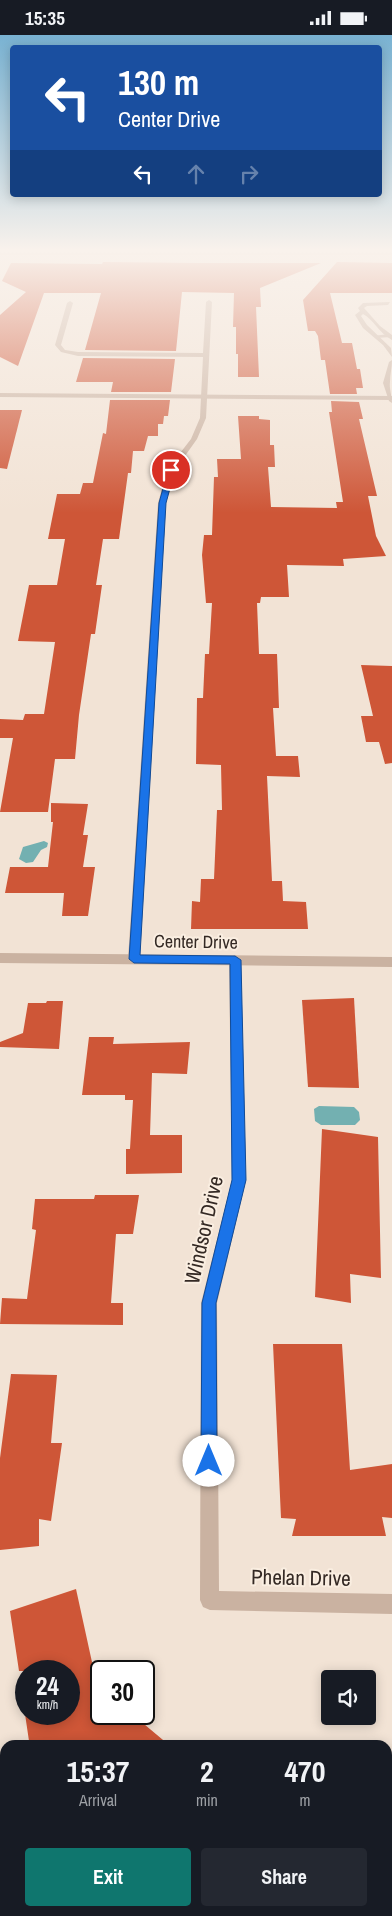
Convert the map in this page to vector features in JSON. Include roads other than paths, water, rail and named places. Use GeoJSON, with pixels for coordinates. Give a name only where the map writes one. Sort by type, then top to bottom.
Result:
{"type":"FeatureCollection","features":[{"type":"Feature","properties":{"kind":"street"},"geometry":{"type":"LineString","coordinates":[[60,337],[58,345],[63,351],[78,354],[206,355]]}},
{"type":"Feature","properties":{"kind":"street"},"geometry":{"type":"LineString","coordinates":[[134,959],[162,503],[171,470],[201,427],[205,397],[207,337]]}},
{"type":"Feature","properties":{"kind":"street"},"geometry":{"type":"LineString","coordinates":[[377,337],[389,348],[392,355]]}},
{"type":"Feature","properties":{"kind":"street"},"geometry":{"type":"LineString","coordinates":[[0,395],[392,398],[386,383],[392,362]]}},
{"type":"Feature","properties":{"kind":"street","name":"Center Drive"},"geometry":{"type":"LineString","coordinates":[[0,958],[392,961]]}},
{"type":"Feature","properties":{"kind":"street","name":"Windsor Drive"},"geometry":{"type":"LineString","coordinates":[[210,1599],[209,1303],[239,1180],[235,960]]}},
{"type":"Feature","properties":{"kind":"street","name":"Phelan Drive"},"geometry":{"type":"LineString","coordinates":[[210,1599],[392,1604]]}},
{"type":"Feature","properties":{"kind":"water"},"geometry":{"type":"Polygon","coordinates":[[[44,841],[48,843],[47,847],[41,850],[33,862],[26,863],[19,859],[23,847],[44,841]]]}},
{"type":"Feature","properties":{"kind":"water"},"geometry":{"type":"Polygon","coordinates":[[[319,1106],[354,1107],[359,1112],[360,1120],[355,1125],[321,1125],[315,1121],[314,1109],[319,1106]]]}}]}
